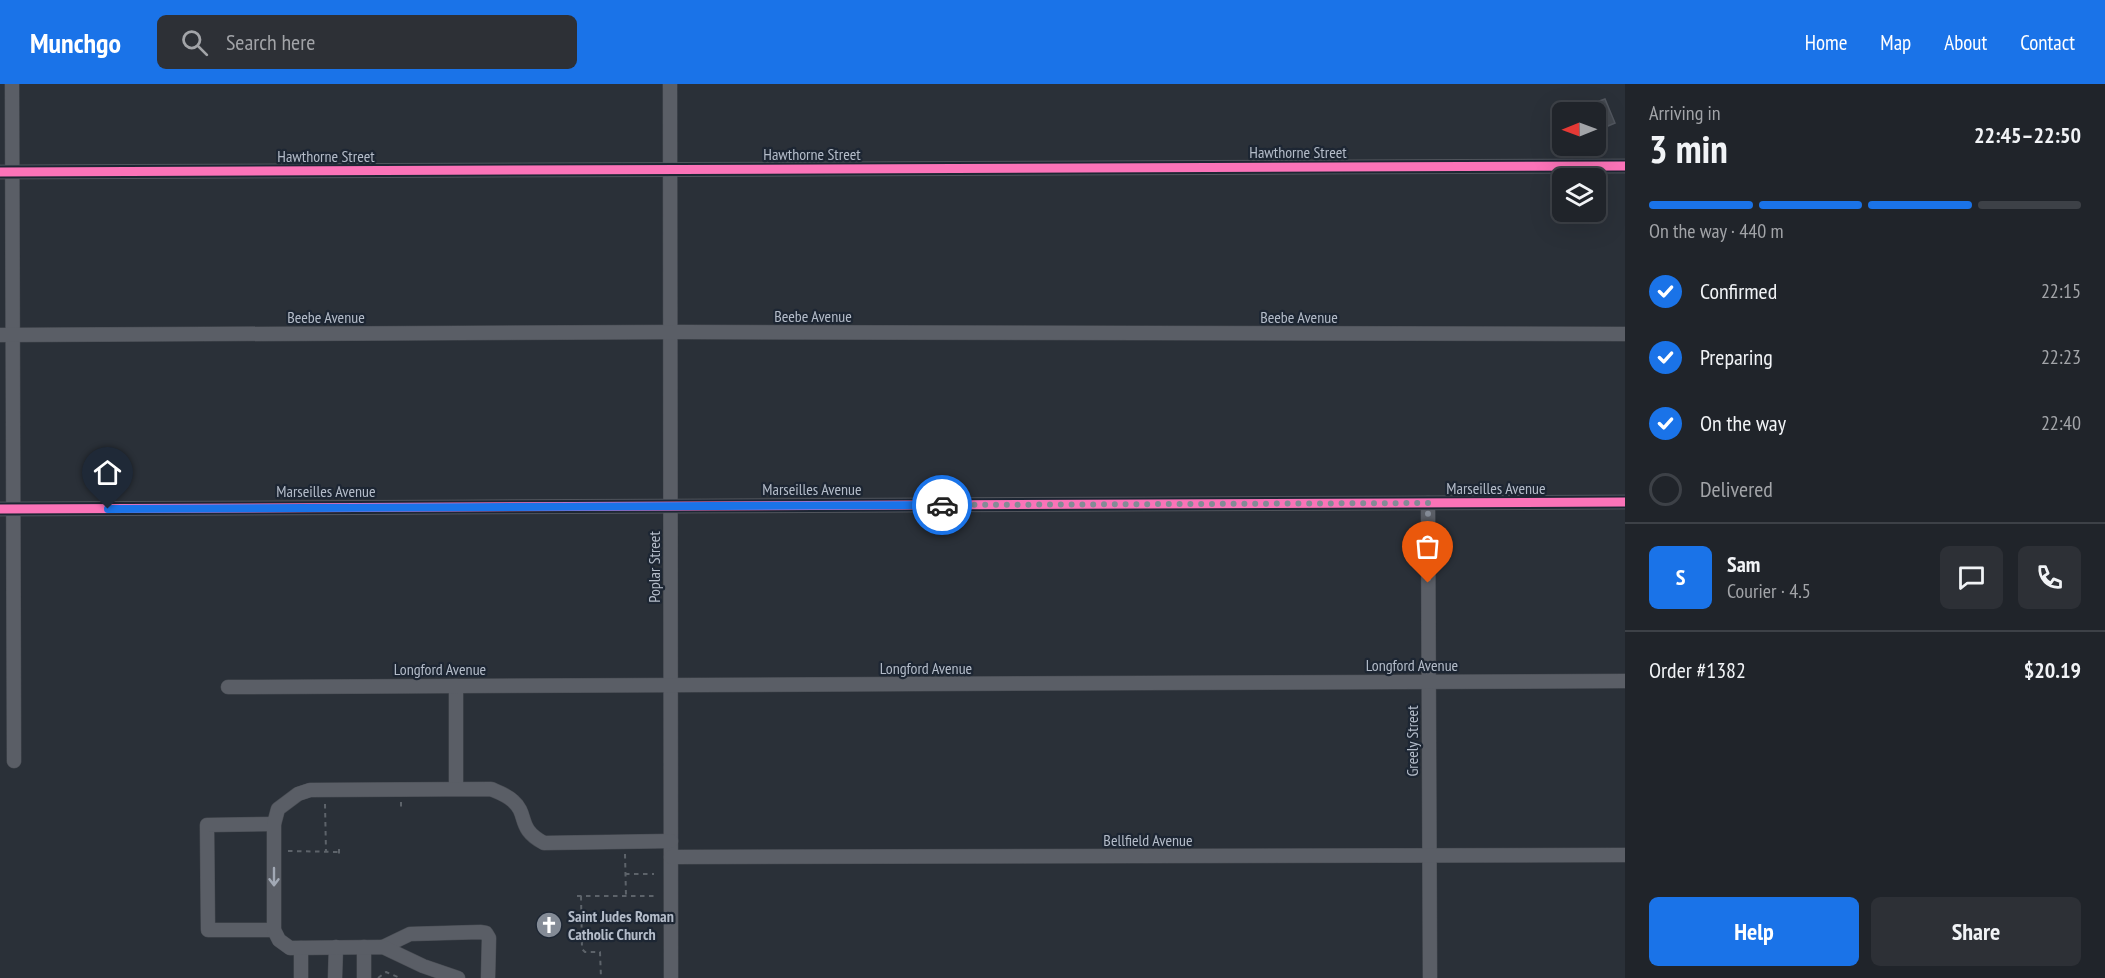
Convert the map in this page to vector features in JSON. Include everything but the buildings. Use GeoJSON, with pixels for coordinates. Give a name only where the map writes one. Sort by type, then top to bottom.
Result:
{"type":"FeatureCollection","features":[{"type":"Feature","properties":{"kind":"street"},"geometry":{"type":"LineString","coordinates":[[12,84],[6,172],[6,509],[14,762]]}},
{"type":"Feature","properties":{"kind":"street","name":"Poplar Street"},"geometry":{"type":"LineString","coordinates":[[670,84],[671,978]]}},
{"type":"Feature","properties":{"kind":"street","name":"Hawthorne Street"},"geometry":{"type":"LineString","coordinates":[[6,172],[1625,166]]}},
{"type":"Feature","properties":{"kind":"street","name":"Beebe Avenue"},"geometry":{"type":"LineString","coordinates":[[6,335],[670,332],[1625,334]]}},
{"type":"Feature","properties":{"kind":"street","name":"Marseilles Avenue"},"geometry":{"type":"LineString","coordinates":[[6,509],[1625,502]]}},
{"type":"Feature","properties":{"kind":"street","name":"Greely Street"},"geometry":{"type":"LineString","coordinates":[[1428,503],[1430,978]]}},
{"type":"Feature","properties":{"kind":"street","name":"Longford Avenue"},"geometry":{"type":"LineString","coordinates":[[228,687],[1625,681]]}},
{"type":"Feature","properties":{"kind":"street"},"geometry":{"type":"LineString","coordinates":[[456,686],[456,788]]}},
{"type":"Feature","properties":{"kind":"street"},"geometry":{"type":"LineString","coordinates":[[458,978],[423,966],[383,947],[290,948],[279,940],[274,930],[274,824],[278,809],[298,794],[310,790],[491,789],[514,802],[524,826],[532,837],[544,843],[671,841]]}},
{"type":"Feature","properties":{"kind":"street"},"geometry":{"type":"LineString","coordinates":[[274,824],[207,825],[208,930],[274,930]]}},
{"type":"Feature","properties":{"kind":"street","name":"Bellfield Avenue"},"geometry":{"type":"LineString","coordinates":[[671,857],[1625,855]]}},
{"type":"Feature","properties":{"kind":"street"},"geometry":{"type":"LineString","coordinates":[[383,947],[416,933],[486,933],[489,938],[489,978]]}},
{"type":"Feature","properties":{"kind":"street"},"geometry":{"type":"LineString","coordinates":[[336,947],[336,978]]}},
{"type":"Feature","properties":{"kind":"street"},"geometry":{"type":"LineString","coordinates":[[364,947],[364,978]]}},
{"type":"Feature","properties":{"kind":"street"},"geometry":{"type":"LineString","coordinates":[[301,978],[302,948]]}},
{"type":"Feature","properties":{"kind":"path"},"geometry":{"type":"LineString","coordinates":[[325,798],[326,852]]}},
{"type":"Feature","properties":{"kind":"path"},"geometry":{"type":"LineString","coordinates":[[625,848],[626,896]]}},
{"type":"Feature","properties":{"kind":"path"},"geometry":{"type":"LineString","coordinates":[[282,851],[339,851],[339,858]]}},
{"type":"Feature","properties":{"kind":"path"},"geometry":{"type":"LineString","coordinates":[[625,874],[654,874]]}},
{"type":"Feature","properties":{"kind":"path"},"geometry":{"type":"LineString","coordinates":[[577,896],[654,896]]}},
{"type":"Feature","properties":{"kind":"path"},"geometry":{"type":"LineString","coordinates":[[581,896],[582,949],[585,952],[600,952],[601,978]]}},
{"type":"Feature","properties":{"kind":"path"},"geometry":{"type":"LineString","coordinates":[[378,978],[386,972],[400,978]]}},
{"type":"Feature","properties":{"kind":"cycle path"},"geometry":{"type":"LineString","coordinates":[[0,172],[1625,166]]}},
{"type":"Feature","properties":{"kind":"cycle path"},"geometry":{"type":"LineString","coordinates":[[0,509],[1625,502]]}},
{"type":"Feature","properties":{"kind":"way so far"},"geometry":{"type":"LineString","coordinates":[[942,505],[1428,503],[1428,583]]}},
{"type":"Feature","properties":{"kind":"place","name":"Saint Judes Roman Catholic Church"},"geometry":{"type":"Point","coordinates":[549,925]}},
{"type":"Feature","properties":{"kind":"route"},"geometry":{"type":"LineString","coordinates":[[108,509],[942,505]]}}]}
